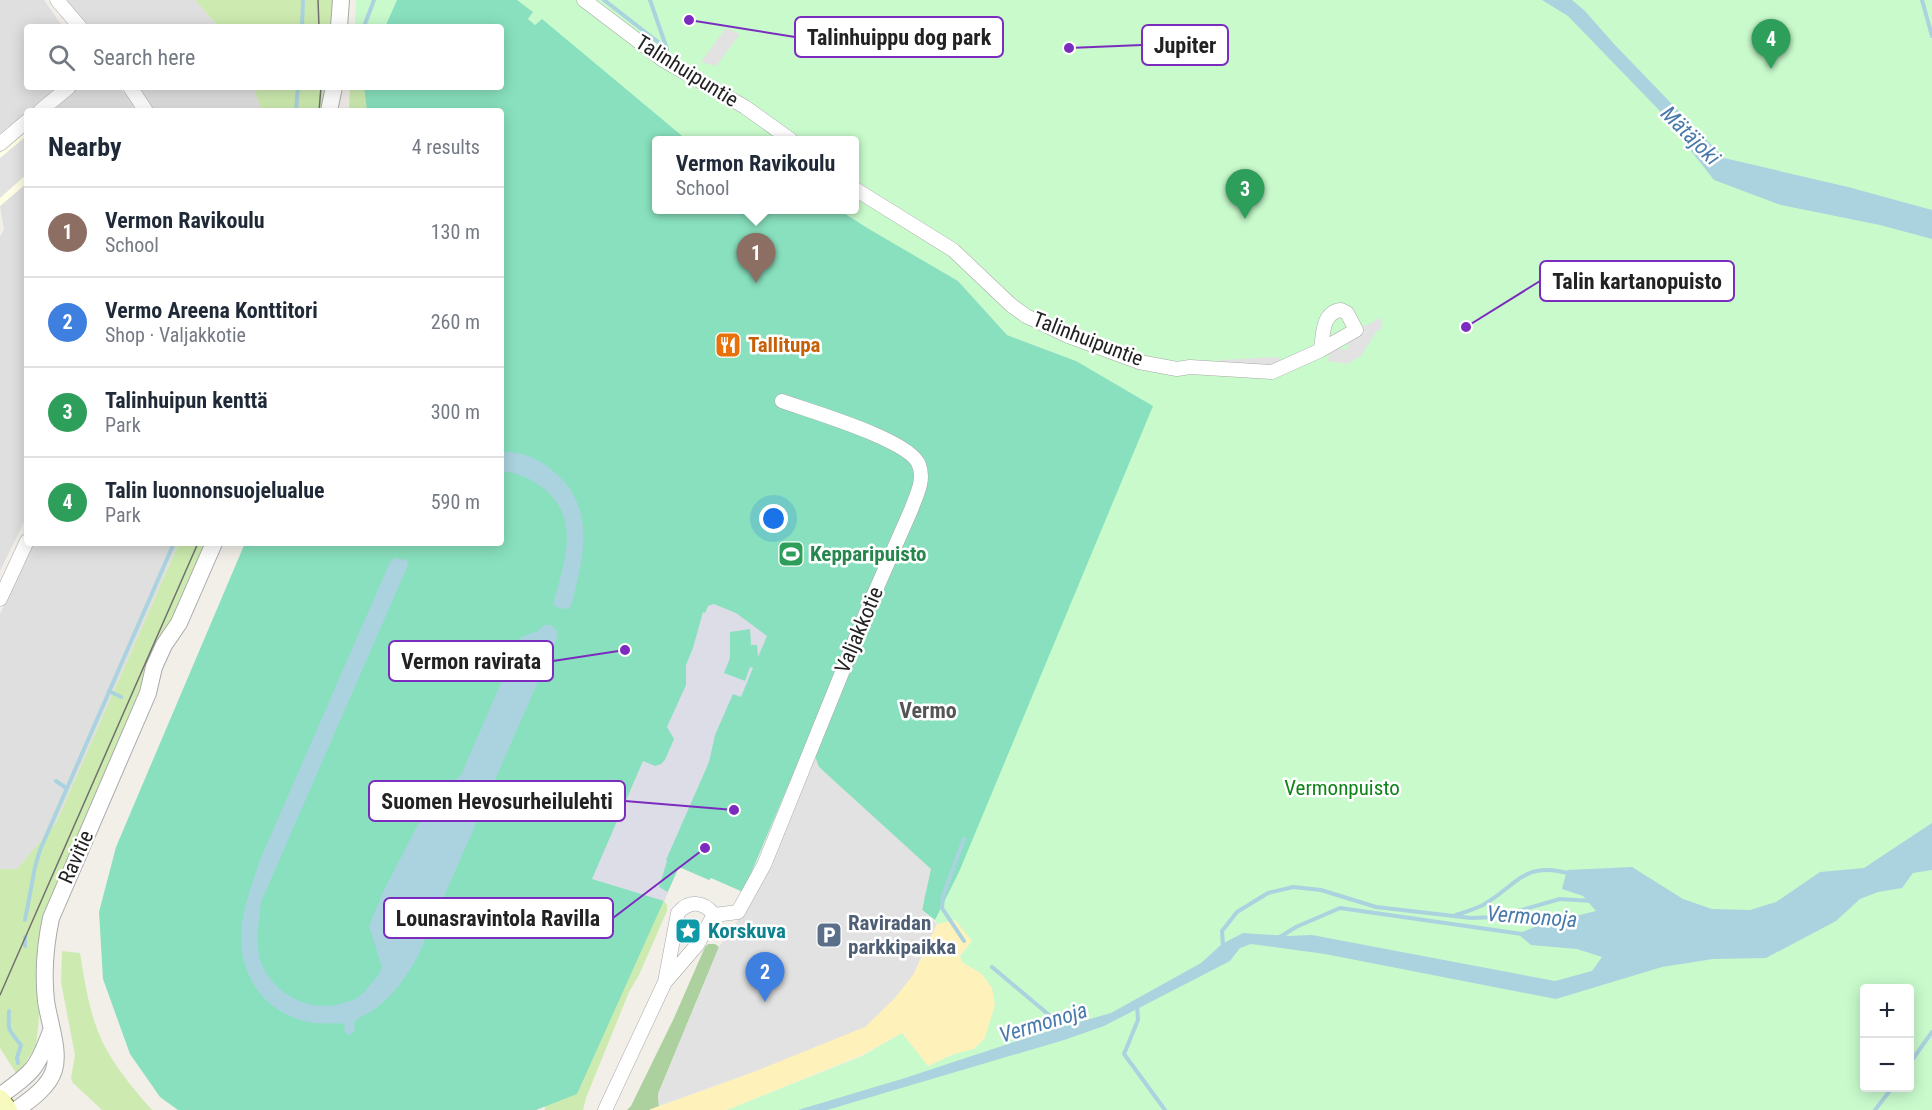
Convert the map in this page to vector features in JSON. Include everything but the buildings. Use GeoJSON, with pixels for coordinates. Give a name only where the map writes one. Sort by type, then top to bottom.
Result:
{"type":"FeatureCollection","features":[{"type":"Feature","properties":{"kind":"main road"},"geometry":{"type":"LineString","coordinates":[[0,1098],[8,1110]]}},
{"type":"Feature","properties":{"kind":"street"},"geometry":{"type":"LineString","coordinates":[[57,0],[77,24]]}},
{"type":"Feature","properties":{"kind":"street"},"geometry":{"type":"LineString","coordinates":[[339,24],[341,0]]}},
{"type":"Feature","properties":{"kind":"street","name":"Talinhuipuntie"},"geometry":{"type":"LineString","coordinates":[[584,0],[663,60],[745,107],[784,136]]}},
{"type":"Feature","properties":{"kind":"street"},"geometry":{"type":"LineString","coordinates":[[44,108],[65,90]]}},
{"type":"Feature","properties":{"kind":"street"},"geometry":{"type":"LineString","coordinates":[[132,90],[144,108]]}},
{"type":"Feature","properties":{"kind":"street"},"geometry":{"type":"LineString","coordinates":[[329,108],[334,90]]}},
{"type":"Feature","properties":{"kind":"street"},"geometry":{"type":"LineString","coordinates":[[335,90],[338,108]]}},
{"type":"Feature","properties":{"kind":"street"},"geometry":{"type":"LineString","coordinates":[[0,144],[24,124]]}},
{"type":"Feature","properties":{"kind":"street","name":"Talinhuipuntie"},"geometry":{"type":"LineString","coordinates":[[859,191],[953,250],[1011,305],[1026,316],[1068,336],[1139,362],[1177,369],[1190,367],[1272,372],[1320,350]]}},
{"type":"Feature","properties":{"kind":"street","name":"Valjakkotie"},"geometry":{"type":"LineString","coordinates":[[714,915],[738,912],[764,865],[821,721],[922,480],[919,464],[909,452],[897,444],[782,401]]}},
{"type":"Feature","properties":{"kind":"street"},"geometry":{"type":"LineString","coordinates":[[0,599],[25,546]]}},
{"type":"Feature","properties":{"kind":"street","name":"Ravitie"},"geometry":{"type":"LineString","coordinates":[[16,1110],[40,1091],[54,1070],[56,1052],[46,1001],[45,960],[51,918],[148,693],[154,667],[164,645],[179,622],[213,546]]}},
{"type":"Feature","properties":{"kind":"street"},"geometry":{"type":"LineString","coordinates":[[0,564],[14,570]]}},
{"type":"Feature","properties":{"kind":"street"},"geometry":{"type":"LineString","coordinates":[[605,1110],[665,982],[678,913],[686,906],[697,904],[707,907],[714,915],[697,945],[665,982]]}},
{"type":"Feature","properties":{"kind":"street"},"geometry":{"type":"LineString","coordinates":[[0,1098],[35,1068],[51,1031]]}},
{"type":"Feature","properties":{"kind":"shaded area"},"geometry":{"type":"Polygon","coordinates":[[[0,0],[44,0],[61,24],[24,24],[24,90],[121,90],[131,100],[134,108],[24,108],[24,133],[0,153],[0,0]]]}},
{"type":"Feature","properties":{"kind":"shaded area"},"geometry":{"type":"Polygon","coordinates":[[[64,0],[195,0],[216,24],[84,24],[64,0]]]}},
{"type":"Feature","properties":{"kind":"shaded area"},"geometry":{"type":"Polygon","coordinates":[[[726,28],[740,34],[716,66],[701,62],[726,28]]]}},
{"type":"Feature","properties":{"kind":"shaded area"},"geometry":{"type":"Polygon","coordinates":[[[138,90],[254,90],[261,108],[150,108],[138,90]]]}},
{"type":"Feature","properties":{"kind":"shaded area"},"geometry":{"type":"Polygon","coordinates":[[[24,133],[24,186],[0,206],[0,153],[24,133]]]}},
{"type":"Feature","properties":{"kind":"shaded area"},"geometry":{"type":"Polygon","coordinates":[[[24,138],[24,177],[0,198],[0,158],[24,138]]]}},
{"type":"Feature","properties":{"kind":"shaded area"},"geometry":{"type":"Polygon","coordinates":[[[24,186],[24,522],[0,571],[0,237],[4,229],[0,206],[24,186]]]}},
{"type":"Feature","properties":{"kind":"shaded area"},"geometry":{"type":"Polygon","coordinates":[[[1381,318],[1382,328],[1376,332],[1361,356],[1347,364],[1327,361],[1332,347],[1346,350],[1356,330],[1381,318]]]}},
{"type":"Feature","properties":{"kind":"shaded area"},"geometry":{"type":"Polygon","coordinates":[[[1279,357],[1281,368],[1220,369],[1220,360],[1279,357]]]}},
{"type":"Feature","properties":{"kind":"shaded area"},"geometry":{"type":"Polygon","coordinates":[[[32,546],[178,546],[56,823],[17,869],[0,869],[0,614],[32,546]]]}},
{"type":"Feature","properties":{"kind":"shaded area"},"geometry":{"type":"Polygon","coordinates":[[[714,604],[736,613],[767,636],[758,657],[757,645],[751,645],[750,629],[730,632],[730,658],[724,673],[745,681],[750,667],[753,668],[741,697],[733,694],[715,735],[709,762],[666,860],[659,887],[668,892],[664,901],[592,879],[643,761],[655,766],[665,760],[674,739],[667,727],[686,685],[686,665],[703,612],[705,613],[708,606],[714,604]]]}},
{"type":"Feature","properties":{"kind":"shaded area","name":"Raviradan parkkipaikka"},"geometry":{"type":"Polygon","coordinates":[[[814,753],[819,767],[931,869],[922,910],[937,924],[913,975],[894,999],[865,1027],[756,1071],[659,1106],[658,1094],[719,947],[743,913],[814,753]]]}},
{"type":"Feature","properties":{"kind":"green space"},"geometry":{"type":"Polygon","coordinates":[[[195,0],[334,0],[333,24],[216,24],[195,0]]]}},
{"type":"Feature","properties":{"kind":"green space"},"geometry":{"type":"Polygon","coordinates":[[[356,0],[397,0],[386,24],[355,24],[356,0]]]}},
{"type":"Feature","properties":{"kind":"green space"},"geometry":{"type":"Polygon","coordinates":[[[397,0],[517,0],[533,12],[528,19],[535,25],[542,19],[682,136],[652,136],[652,214],[845,214],[958,281],[1007,335],[1076,361],[1153,406],[959,872],[935,920],[922,910],[924,900],[819,767],[800,758],[743,892],[679,867],[577,1094],[536,1110],[178,1110],[160,1097],[130,1054],[103,979],[99,912],[116,847],[244,546],[504,546],[504,108],[367,108],[364,90],[504,90],[504,24],[386,24],[397,0]]]}},
{"type":"Feature","properties":{"kind":"green space","name":"Vermonpuisto"},"geometry":{"type":"Polygon","coordinates":[[[517,0],[1932,0],[1932,1110],[727,1110],[862,1056],[902,1033],[928,1066],[954,1054],[974,1049],[985,1038],[995,1005],[992,988],[982,974],[962,962],[960,956],[972,941],[955,920],[937,924],[935,920],[959,872],[1076,361],[1007,335],[958,281],[845,214],[859,214],[859,136],[682,136],[542,20],[535,25],[528,19],[533,12],[517,0]]]}},
{"type":"Feature","properties":{"kind":"green space"},"geometry":{"type":"Polygon","coordinates":[[[254,90],[328,90],[324,108],[261,108],[254,90]]]}},
{"type":"Feature","properties":{"kind":"green space"},"geometry":{"type":"Polygon","coordinates":[[[350,90],[364,90],[367,108],[349,108],[350,90]]]}},
{"type":"Feature","properties":{"kind":"green space"},"geometry":{"type":"Polygon","coordinates":[[[178,546],[206,546],[52,895],[36,1046],[22,1068],[16,1073],[0,1048],[0,869],[17,869],[56,823],[178,546]]]}},
{"type":"Feature","properties":{"kind":"green space"},"geometry":{"type":"Polygon","coordinates":[[[664,901],[667,911],[639,975],[629,992],[583,1110],[545,1110],[543,1091],[664,901]]]}},
{"type":"Feature","properties":{"kind":"green space"},"geometry":{"type":"Polygon","coordinates":[[[708,944],[715,944],[719,947],[658,1094],[659,1106],[649,1110],[627,1110],[674,1018],[708,944]]]}},
{"type":"Feature","properties":{"kind":"green space"},"geometry":{"type":"Polygon","coordinates":[[[62,951],[80,953],[95,1024],[105,1047],[121,1072],[152,1110],[102,1110],[73,1083],[71,1078],[75,1055],[61,982],[62,951]]]}},
{"type":"Feature","properties":{"kind":"sand"},"geometry":{"type":"Polygon","coordinates":[[[955,920],[972,941],[960,956],[962,962],[982,974],[992,988],[995,1005],[985,1038],[974,1049],[954,1054],[928,1066],[902,1033],[862,1055],[727,1110],[649,1110],[756,1071],[913,975],[937,924],[955,920]]]}},
{"type":"Feature","properties":{"kind":"water","name":"Mätäjoki"},"geometry":{"type":"Polygon","coordinates":[[[1542,0],[1572,0],[1585,11],[1724,158],[1848,187],[1932,210],[1932,239],[1880,225],[1781,205],[1714,180],[1658,109],[1568,16],[1542,0]]]}},
{"type":"Feature","properties":{"kind":"water"},"geometry":{"type":"Polygon","coordinates":[[[504,452],[522,454],[541,462],[566,484],[576,500],[581,516],[583,551],[571,606],[567,609],[558,608],[553,604],[562,573],[567,542],[563,513],[555,500],[543,488],[518,475],[504,472],[504,452]]]}},
{"type":"Feature","properties":{"kind":"water"},"geometry":{"type":"Polygon","coordinates":[[[395,558],[406,560],[408,565],[261,902],[258,942],[262,965],[276,985],[296,999],[319,1006],[347,1002],[362,995],[376,977],[382,967],[369,926],[384,890],[432,797],[461,775],[521,637],[538,631],[544,625],[551,625],[557,631],[557,638],[418,956],[394,991],[375,1009],[354,1022],[355,1030],[349,1036],[344,1030],[345,1024],[300,1020],[285,1014],[266,1000],[256,988],[248,971],[241,940],[242,924],[260,860],[390,562],[395,558]]]}},
{"type":"Feature","properties":{"kind":"water"},"geometry":{"type":"Polygon","coordinates":[[[1932,823],[1932,870],[1913,873],[1902,888],[1878,892],[1860,899],[1836,921],[1766,958],[1713,959],[1662,967],[1556,999],[1325,954],[1251,944],[1240,948],[1230,961],[1104,1026],[827,1110],[798,1110],[1111,1013],[1201,963],[1222,944],[1243,933],[1312,935],[1555,981],[1592,971],[1602,957],[1577,949],[1531,945],[1518,934],[1539,925],[1596,911],[1583,896],[1562,889],[1567,870],[1632,867],[1683,899],[1712,909],[1750,910],[1776,902],[1820,872],[1864,868],[1932,823]]]}},
{"type":"Feature","properties":{"kind":"waterway"},"geometry":{"type":"LineString","coordinates":[[302,24],[303,0]]}},
{"type":"Feature","properties":{"kind":"waterway"},"geometry":{"type":"LineString","coordinates":[[365,24],[374,0]]}},
{"type":"Feature","properties":{"kind":"waterway"},"geometry":{"type":"LineString","coordinates":[[604,0],[667,49],[650,0]]}},
{"type":"Feature","properties":{"kind":"waterway"},"geometry":{"type":"LineString","coordinates":[[1922,0],[1932,36]]}},
{"type":"Feature","properties":{"kind":"waterway"},"geometry":{"type":"LineString","coordinates":[[296,108],[298,90]]}},
{"type":"Feature","properties":{"kind":"waterway"},"geometry":{"type":"LineString","coordinates":[[25,920],[40,850],[173,546]]}},
{"type":"Feature","properties":{"kind":"waterway"},"geometry":{"type":"LineString","coordinates":[[109,691],[121,697]]}},
{"type":"Feature","properties":{"kind":"waterway"},"geometry":{"type":"LineString","coordinates":[[56,781],[66,788]]}},
{"type":"Feature","properties":{"kind":"waterway"},"geometry":{"type":"LineString","coordinates":[[964,839],[943,896],[942,908],[964,941]]}},
{"type":"Feature","properties":{"kind":"waterway"},"geometry":{"type":"LineString","coordinates":[[1456,915],[1483,905],[1531,872],[1555,870],[1571,874]]}},
{"type":"Feature","properties":{"kind":"waterway"},"geometry":{"type":"LineString","coordinates":[[1223,946],[1222,931],[1237,912],[1268,893],[1293,887],[1321,890],[1376,907],[1471,918],[1497,917],[1560,899],[1592,901]]}},
{"type":"Feature","properties":{"kind":"waterway","name":"Vermonoja"},"geometry":{"type":"LineString","coordinates":[[1280,937],[1296,927],[1340,908],[1522,934]]}},
{"type":"Feature","properties":{"kind":"waterway"},"geometry":{"type":"LineString","coordinates":[[25,937],[25,946]]}},
{"type":"Feature","properties":{"kind":"waterway"},"geometry":{"type":"LineString","coordinates":[[992,967],[1063,1029]]}},
{"type":"Feature","properties":{"kind":"waterway"},"geometry":{"type":"LineString","coordinates":[[1137,1006],[1138,1020],[1124,1054],[1165,1110]]}},
{"type":"Feature","properties":{"kind":"waterway"},"geometry":{"type":"LineString","coordinates":[[9,1011],[10,1030],[21,1045],[17,1058],[18,1063]]}},
{"type":"Feature","properties":{"kind":"waterway"},"geometry":{"type":"LineString","coordinates":[[1914,1057],[1932,1032]]}},
{"type":"Feature","properties":{"kind":"waterway"},"geometry":{"type":"LineString","coordinates":[[1875,1110],[1889,1092]]}},
{"type":"Feature","properties":{"kind":"tram line"},"geometry":{"type":"LineString","coordinates":[[318,0],[319,24]]}},
{"type":"Feature","properties":{"kind":"tram line"},"geometry":{"type":"LineString","coordinates":[[319,108],[321,90]]}},
{"type":"Feature","properties":{"kind":"tram line"},"geometry":{"type":"LineString","coordinates":[[0,995],[197,546]]}},
{"type":"Feature","properties":{"kind":"place","name":"Talinhuippu dog park"},"geometry":{"type":"Point","coordinates":[689,20]}},
{"type":"Feature","properties":{"kind":"place","name":"Jupiter"},"geometry":{"type":"Point","coordinates":[1069,48]}},
{"type":"Feature","properties":{"kind":"place","name":"Talin luonnonsuojelualue"},"geometry":{"type":"Point","coordinates":[1771,69]}},
{"type":"Feature","properties":{"kind":"place","name":"Talinhuipun kenttä"},"geometry":{"type":"Point","coordinates":[1245,219]}},
{"type":"Feature","properties":{"kind":"place","name":"Vermon Ravikoulu"},"geometry":{"type":"Point","coordinates":[756,283]}},
{"type":"Feature","properties":{"kind":"place","name":"Talin kartanopuisto"},"geometry":{"type":"Point","coordinates":[1466,327]}},
{"type":"Feature","properties":{"kind":"place","name":"Tallitupa"},"geometry":{"type":"Point","coordinates":[728,345]}},
{"type":"Feature","properties":{"kind":"place","name":"Kepparipuisto"},"geometry":{"type":"Point","coordinates":[791,554]}},
{"type":"Feature","properties":{"kind":"place","name":"Vermon ravirata"},"geometry":{"type":"Point","coordinates":[625,650]}},
{"type":"Feature","properties":{"kind":"place","name":"Suomen Hevosurheilulehti"},"geometry":{"type":"Point","coordinates":[734,810]}},
{"type":"Feature","properties":{"kind":"place","name":"Lounasravintola Ravilla"},"geometry":{"type":"Point","coordinates":[705,848]}},
{"type":"Feature","properties":{"kind":"place","name":"Korskuva"},"geometry":{"type":"Point","coordinates":[688,931]}},
{"type":"Feature","properties":{"kind":"place","name":"Raviradan parkkipaikka"},"geometry":{"type":"Point","coordinates":[829,935]}},
{"type":"Feature","properties":{"kind":"place","name":"Vermo Areena Konttitori"},"geometry":{"type":"Point","coordinates":[765,1002]}},
{"type":"Feature","properties":{"kind":"district","name":"Vermo"},"geometry":{"type":"Point","coordinates":[928,710]}}]}
